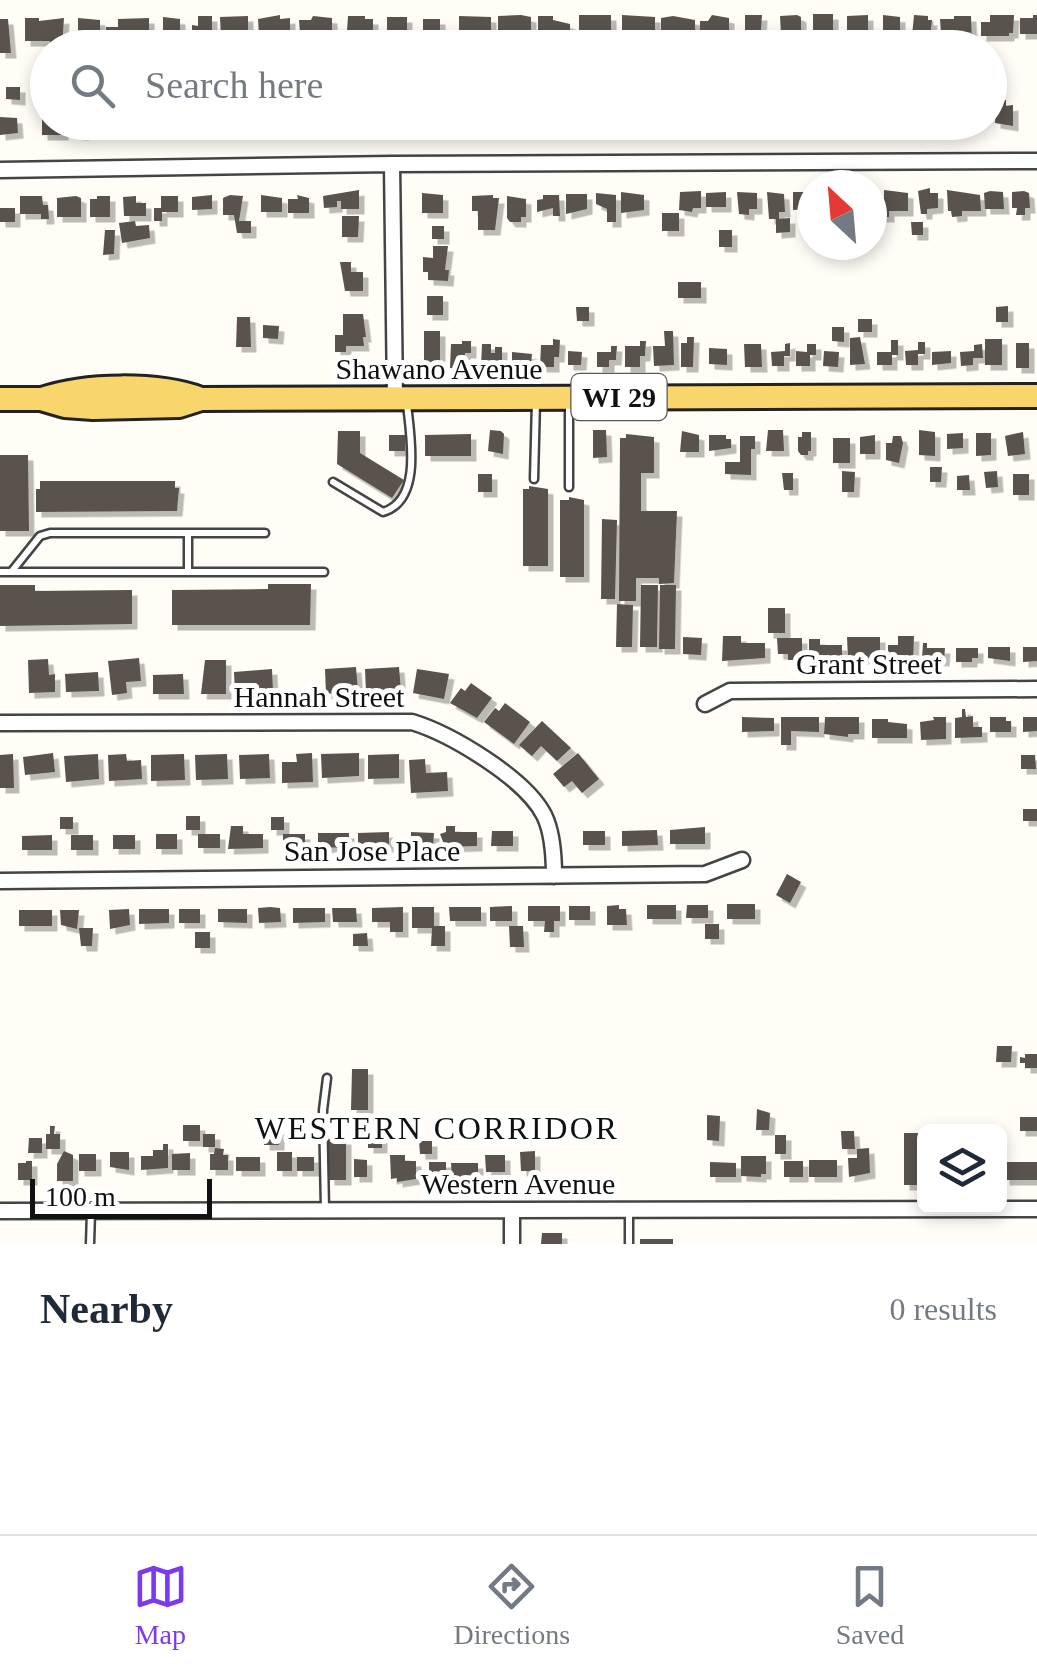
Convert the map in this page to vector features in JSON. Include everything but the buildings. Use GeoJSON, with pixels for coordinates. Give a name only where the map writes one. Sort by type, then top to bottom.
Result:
{"type":"FeatureCollection","features":[{"type":"Feature","properties":{"kind":"main road","name":"Shawano Avenue"},"geometry":{"type":"LineString","coordinates":[[0,399],[40,399],[93,408],[178,406],[201,399],[1037,396]]}},
{"type":"Feature","properties":{"kind":"street"},"geometry":{"type":"LineString","coordinates":[[0,170],[1037,161]]}},
{"type":"Feature","properties":{"kind":"street"},"geometry":{"type":"LineString","coordinates":[[392,164],[401,398]]}},
{"type":"Feature","properties":{"kind":"street","name":"Grant Street"},"geometry":{"type":"LineString","coordinates":[[705,704],[730,692],[1037,689]]}},
{"type":"Feature","properties":{"kind":"street","name":"Hannah Street"},"geometry":{"type":"LineString","coordinates":[[0,723],[412,722],[436,730],[519,785],[544,816],[554,876]]}},
{"type":"Feature","properties":{"kind":"street","name":"San Jose Place"},"geometry":{"type":"LineString","coordinates":[[0,880],[705,874],[742,860]]}},
{"type":"Feature","properties":{"kind":"street"},"geometry":{"type":"LineString","coordinates":[[512,1210],[512,1244]]}},
{"type":"Feature","properties":{"kind":"street","name":"Western Avenue"},"geometry":{"type":"LineString","coordinates":[[0,1211],[1037,1210]]}},
{"type":"Feature","properties":{"kind":"lane"},"geometry":{"type":"LineString","coordinates":[[534,480],[536,397]]}},
{"type":"Feature","properties":{"kind":"lane"},"geometry":{"type":"LineString","coordinates":[[568,397],[569,486]]}},
{"type":"Feature","properties":{"kind":"lane"},"geometry":{"type":"LineString","coordinates":[[333,482],[382,512],[395,507],[409,485],[401,398]]}},
{"type":"Feature","properties":{"kind":"lane"},"geometry":{"type":"LineString","coordinates":[[12,572],[40,536],[50,533],[266,534]]}},
{"type":"Feature","properties":{"kind":"lane"},"geometry":{"type":"LineString","coordinates":[[188,533],[188,571]]}},
{"type":"Feature","properties":{"kind":"lane"},"geometry":{"type":"LineString","coordinates":[[0,572],[324,572]]}},
{"type":"Feature","properties":{"kind":"lane"},"geometry":{"type":"LineString","coordinates":[[325,1211],[323,1110],[327,1078]]}},
{"type":"Feature","properties":{"kind":"lane"},"geometry":{"type":"LineString","coordinates":[[628,1210],[629,1244]]}},
{"type":"Feature","properties":{"kind":"lane"},"geometry":{"type":"LineString","coordinates":[[90,1211],[90,1244]]}},
{"type":"Feature","properties":{"kind":"district","name":"WESTERN CORRIDOR"},"geometry":{"type":"Point","coordinates":[437,1128]}}]}
